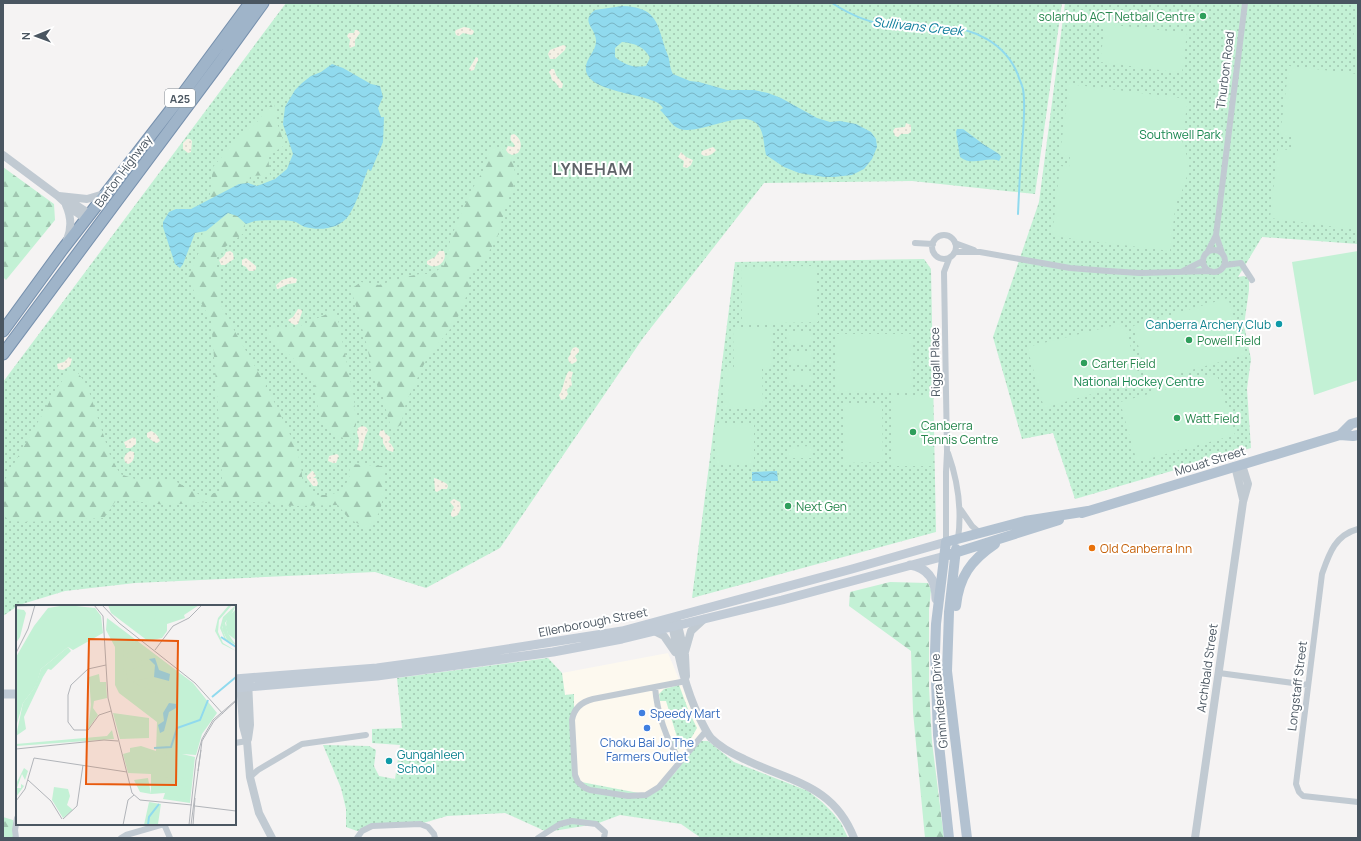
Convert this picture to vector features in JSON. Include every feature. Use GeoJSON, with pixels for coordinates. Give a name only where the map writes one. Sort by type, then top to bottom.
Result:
{"type":"FeatureCollection","features":[{"type":"Feature","properties":{"kind":"highway","name":"Barton Highway"},"geometry":{"type":"LineString","coordinates":[[3,331],[62,250],[176,103],[250,3]]}},
{"type":"Feature","properties":{"kind":"highway","name":"Barton Highway"},"geometry":{"type":"LineString","coordinates":[[3,354],[264,3]]}},
{"type":"Feature","properties":{"kind":"highway"},"geometry":{"type":"LineString","coordinates":[[88,217],[98,225]]}},
{"type":"Feature","properties":{"kind":"main road","name":"Mouat Street"},"geometry":{"type":"LineString","coordinates":[[1340,435],[1351,424],[1358,422]]}},
{"type":"Feature","properties":{"kind":"main road","name":"Mouat Street"},"geometry":{"type":"LineString","coordinates":[[945,556],[1340,435],[1358,435]]}},
{"type":"Feature","properties":{"kind":"main road","name":"Mouat Street"},"geometry":{"type":"LineString","coordinates":[[946,542],[1025,521],[1088,511]]}},
{"type":"Feature","properties":{"kind":"main road"},"geometry":{"type":"LineString","coordinates":[[952,716],[954,645],[958,591],[964,575],[972,564],[985,551],[1004,538]]}},
{"type":"Feature","properties":{"kind":"main road","name":"Ginninderra Drive"},"geometry":{"type":"LineString","coordinates":[[958,539],[949,612],[947,671],[967,838]]}},
{"type":"Feature","properties":{"kind":"main road","name":"Ginninderra Drive"},"geometry":{"type":"LineString","coordinates":[[946,542],[936,624],[935,652],[938,735],[949,838]]}},
{"type":"Feature","properties":{"kind":"main road","name":"Ellenborough Street"},"geometry":{"type":"LineString","coordinates":[[241,688],[377,676],[432,669],[553,652],[622,638],[654,630],[674,622],[946,542]]}},
{"type":"Feature","properties":{"kind":"main road","name":"Ellenborough Street"},"geometry":{"type":"LineString","coordinates":[[241,678],[377,668],[443,659],[674,622],[704,619],[796,597],[945,556]]}},
{"type":"Feature","properties":{"kind":"main road"},"geometry":{"type":"LineString","coordinates":[[910,565],[925,571],[933,580],[936,590],[936,624]]}},
{"type":"Feature","properties":{"kind":"main road"},"geometry":{"type":"LineString","coordinates":[[3,694],[16,694]]}},
{"type":"Feature","properties":{"kind":"street","name":"Thurbon Road"},"geometry":{"type":"LineString","coordinates":[[1203,261],[1216,235],[1245,3]]}},
{"type":"Feature","properties":{"kind":"street"},"geometry":{"type":"LineString","coordinates":[[3,155],[58,196],[67,206],[70,221],[69,236],[62,250]]}},
{"type":"Feature","properties":{"kind":"street"},"geometry":{"type":"LineString","coordinates":[[58,196],[87,199],[98,197],[108,192]]}},
{"type":"Feature","properties":{"kind":"street"},"geometry":{"type":"LineString","coordinates":[[58,196],[75,204],[88,217]]}},
{"type":"Feature","properties":{"kind":"street","name":"Thurbon Road"},"geometry":{"type":"LineString","coordinates":[[1216,235],[1225,260],[1224,265]]}},
{"type":"Feature","properties":{"kind":"street"},"geometry":{"type":"LineString","coordinates":[[980,252],[955,252],[949,258],[945,259],[938,257],[933,252],[933,244],[936,238],[943,236],[950,237],[955,243],[980,252],[1070,268],[1140,273],[1217,272],[1222,269],[1224,265],[1240,262]]}},
{"type":"Feature","properties":{"kind":"street"},"geometry":{"type":"LineString","coordinates":[[915,243],[933,244]]}},
{"type":"Feature","properties":{"kind":"street"},"geometry":{"type":"LineString","coordinates":[[955,243],[955,252]]}},
{"type":"Feature","properties":{"kind":"street"},"geometry":{"type":"LineString","coordinates":[[1207,252],[1216,250],[1240,262],[1252,280]]}},
{"type":"Feature","properties":{"kind":"street","name":"Riggall Place"},"geometry":{"type":"LineString","coordinates":[[938,257],[944,272]]}},
{"type":"Feature","properties":{"kind":"street","name":"Riggall Place"},"geometry":{"type":"LineString","coordinates":[[946,542],[947,452],[944,272],[949,258]]}},
{"type":"Feature","properties":{"kind":"street"},"geometry":{"type":"LineString","coordinates":[[1181,272],[1203,261],[1204,266],[1210,271]]}},
{"type":"Feature","properties":{"kind":"street","name":"Riggall Place"},"geometry":{"type":"LineString","coordinates":[[947,452],[953,470],[960,509],[958,539]]}},
{"type":"Feature","properties":{"kind":"street","name":"Archibald Street"},"geometry":{"type":"LineString","coordinates":[[1195,838],[1243,502],[1248,484],[1238,466]]}},
{"type":"Feature","properties":{"kind":"street","name":"Riggall Place"},"geometry":{"type":"LineString","coordinates":[[960,509],[970,524],[980,533]]}},
{"type":"Feature","properties":{"kind":"street","name":"Longstaff Street"},"geometry":{"type":"LineString","coordinates":[[1358,529],[1350,531],[1340,538],[1329,553],[1322,574],[1296,784],[1299,792],[1303,796],[1358,802]]}},
{"type":"Feature","properties":{"kind":"street"},"geometry":{"type":"LineString","coordinates":[[681,655],[692,631],[704,619]]}},
{"type":"Feature","properties":{"kind":"street"},"geometry":{"type":"LineString","coordinates":[[674,622],[690,696],[706,731],[712,738],[730,752],[760,767],[811,787],[821,793],[840,813],[849,826],[854,838]]}},
{"type":"Feature","properties":{"kind":"street"},"geometry":{"type":"LineString","coordinates":[[654,630],[664,636],[681,655]]}},
{"type":"Feature","properties":{"kind":"street"},"geometry":{"type":"LineString","coordinates":[[1219,674],[1308,685]]}},
{"type":"Feature","properties":{"kind":"street"},"geometry":{"type":"LineString","coordinates":[[241,678],[243,726],[247,741],[250,777],[259,812],[272,838]]}},
{"type":"Feature","properties":{"kind":"street"},"geometry":{"type":"LineString","coordinates":[[686,681],[593,699],[578,705],[572,720],[575,775],[581,786],[590,790],[628,796],[641,795],[651,792],[659,787],[680,760],[706,731]]}},
{"type":"Feature","properties":{"kind":"street"},"geometry":{"type":"LineString","coordinates":[[654,687],[656,702],[669,742],[680,760]]}},
{"type":"Feature","properties":{"kind":"street"},"geometry":{"type":"LineString","coordinates":[[250,777],[258,770],[302,744],[366,735]]}},
{"type":"Feature","properties":{"kind":"street"},"geometry":{"type":"LineString","coordinates":[[236,743],[247,741]]}},
{"type":"Feature","properties":{"kind":"street"},"geometry":{"type":"LineString","coordinates":[[538,838],[560,824],[572,821],[596,824],[605,832],[604,838]]}},
{"type":"Feature","properties":{"kind":"street"},"geometry":{"type":"LineString","coordinates":[[16,824],[16,838]]}},
{"type":"Feature","properties":{"kind":"street"},"geometry":{"type":"LineString","coordinates":[[358,838],[362,832],[372,826],[420,824],[428,828],[434,834],[435,838]]}},
{"type":"Feature","properties":{"kind":"street"},"geometry":{"type":"LineString","coordinates":[[121,838],[126,835],[161,825]]}},
{"type":"Feature","properties":{"kind":"street"},"geometry":{"type":"LineString","coordinates":[[164,825],[170,838]]}},
{"type":"Feature","properties":{"kind":"shaded area"},"geometry":{"type":"Polygon","coordinates":[[[668,653],[701,732],[649,795],[576,781],[574,694],[565,695],[562,673],[668,653]]]}},
{"type":"Feature","properties":{"kind":"green space"},"geometry":{"type":"Polygon","coordinates":[[[286,3],[1062,3],[1035,194],[912,181],[764,183],[643,338],[500,548],[426,588],[375,572],[135,583],[65,591],[16,605],[16,607],[3,616],[3,382],[286,3]]]}},
{"type":"Feature","properties":{"kind":"green space","name":"Southwell Park"},"geometry":{"type":"Polygon","coordinates":[[[1065,3],[1358,3],[1358,244],[1262,237],[1238,277],[1244,276],[1249,278],[1249,290],[1244,325],[1251,359],[1247,389],[1251,448],[1075,499],[1053,433],[1022,439],[993,337],[1039,202],[1065,3]]]}},
{"type":"Feature","properties":{"kind":"green space"},"geometry":{"type":"Polygon","coordinates":[[[1358,3],[1358,48],[1352,47],[1358,3]]]}},
{"type":"Feature","properties":{"kind":"green space"},"geometry":{"type":"Polygon","coordinates":[[[1105,24],[1187,33],[1182,73],[1100,62],[1105,24]]]}},
{"type":"Feature","properties":{"kind":"green space"},"geometry":{"type":"Polygon","coordinates":[[[1289,66],[1358,74],[1358,230],[1270,218],[1278,149],[1291,150],[1292,137],[1280,135],[1289,66]]]}},
{"type":"Feature","properties":{"kind":"green space"},"geometry":{"type":"Polygon","coordinates":[[[1069,84],[1188,99],[1182,140],[1188,160],[1187,176],[1182,191],[1176,201],[1170,251],[1052,236],[1060,166],[1069,167],[1070,156],[1060,154],[1069,84]]]}},
{"type":"Feature","properties":{"kind":"green space"},"geometry":{"type":"Polygon","coordinates":[[[274,101],[277,123],[285,145],[268,156],[270,175],[250,176],[244,233],[217,253],[216,264],[221,278],[221,306],[268,389],[296,447],[301,466],[303,485],[314,495],[328,495],[343,491],[349,477],[350,464],[383,466],[385,488],[380,511],[369,529],[349,519],[338,505],[295,506],[233,500],[166,505],[117,499],[104,518],[27,522],[9,521],[3,514],[3,483],[59,385],[70,371],[78,373],[87,385],[110,455],[120,474],[138,480],[173,480],[200,495],[210,495],[221,490],[222,477],[218,408],[211,320],[187,279],[199,252],[210,194],[213,167],[237,139],[257,122],[274,101]]]}},
{"type":"Feature","properties":{"kind":"green space"},"geometry":{"type":"Polygon","coordinates":[[[491,148],[501,148],[512,157],[516,178],[497,238],[481,265],[469,274],[470,287],[456,322],[428,356],[406,402],[401,425],[392,430],[383,396],[374,379],[366,342],[351,289],[361,282],[379,285],[405,277],[420,274],[433,274],[444,265],[450,241],[458,220],[483,171],[491,148]]]}},
{"type":"Feature","properties":{"kind":"green space"},"geometry":{"type":"Polygon","coordinates":[[[3,167],[54,204],[55,220],[6,280],[3,277],[3,167]]]}},
{"type":"Feature","properties":{"kind":"green space"},"geometry":{"type":"Polygon","coordinates":[[[1358,251],[1358,380],[1314,395],[1292,262],[1358,251]]]}},
{"type":"Feature","properties":{"kind":"green space"},"geometry":{"type":"Polygon","coordinates":[[[924,259],[931,269],[936,532],[692,598],[735,262],[924,259]]]}},
{"type":"Feature","properties":{"kind":"green space"},"geometry":{"type":"Polygon","coordinates":[[[816,266],[818,322],[742,324],[741,267],[816,266]]]}},
{"type":"Feature","properties":{"kind":"green space","name":"Powell Field"},"geometry":{"type":"Polygon","coordinates":[[[1228,298],[1245,355],[1148,382],[1133,326],[1228,298]]]}},
{"type":"Feature","properties":{"kind":"green space"},"geometry":{"type":"Polygon","coordinates":[[[336,310],[354,398],[356,425],[350,440],[334,434],[327,429],[319,410],[315,383],[291,356],[276,344],[268,334],[274,328],[293,329],[336,310]]]}},
{"type":"Feature","properties":{"kind":"green space","name":"Carter Field"},"geometry":{"type":"Polygon","coordinates":[[[1124,323],[1140,380],[1044,408],[1027,347],[1124,323]]]}},
{"type":"Feature","properties":{"kind":"green space"},"geometry":{"type":"Polygon","coordinates":[[[772,328],[773,368],[762,369],[763,407],[725,408],[724,369],[734,369],[733,329],[772,328]]]}},
{"type":"Feature","properties":{"kind":"green space"},"geometry":{"type":"Polygon","coordinates":[[[786,333],[811,333],[811,344],[787,345],[786,333]]]}},
{"type":"Feature","properties":{"kind":"green space"},"geometry":{"type":"Polygon","coordinates":[[[837,334],[912,334],[913,391],[837,392],[837,334]]]}},
{"type":"Feature","properties":{"kind":"green space"},"geometry":{"type":"Polygon","coordinates":[[[787,353],[811,353],[812,364],[787,365],[787,353]]]}},
{"type":"Feature","properties":{"kind":"green space"},"geometry":{"type":"Polygon","coordinates":[[[812,372],[812,384],[787,384],[787,373],[812,372]]]}},
{"type":"Feature","properties":{"kind":"green space","name":"Watt Field"},"geometry":{"type":"Polygon","coordinates":[[[1217,375],[1235,435],[1137,462],[1120,402],[1217,375]]]}},
{"type":"Feature","properties":{"kind":"green space","name":"Canberra Tennis Centre"},"geometry":{"type":"Polygon","coordinates":[[[893,397],[932,397],[932,466],[893,466],[893,397]]]}},
{"type":"Feature","properties":{"kind":"green space"},"geometry":{"type":"Polygon","coordinates":[[[844,404],[882,404],[883,462],[845,463],[844,404]]]}},
{"type":"Feature","properties":{"kind":"green space"},"geometry":{"type":"Polygon","coordinates":[[[715,425],[754,425],[754,465],[715,465],[715,425]]]}},
{"type":"Feature","properties":{"kind":"green space"},"geometry":{"type":"Polygon","coordinates":[[[813,446],[813,458],[789,458],[788,447],[813,446]]]}},
{"type":"Feature","properties":{"kind":"green space"},"geometry":{"type":"Polygon","coordinates":[[[890,582],[928,583],[931,590],[929,610],[929,687],[932,742],[944,838],[925,838],[913,712],[911,651],[849,606],[850,592],[890,582]]]}},
{"type":"Feature","properties":{"kind":"green space"},"geometry":{"type":"Polygon","coordinates":[[[548,658],[562,673],[565,695],[574,694],[576,781],[649,795],[674,774],[700,741],[708,741],[734,762],[808,791],[832,812],[841,823],[848,838],[701,838],[681,824],[620,815],[596,824],[547,832],[505,813],[447,816],[420,824],[389,825],[357,831],[346,827],[346,809],[341,788],[323,745],[369,746],[376,750],[374,766],[379,776],[395,779],[400,745],[372,743],[372,729],[402,728],[397,678],[548,658]]]}},
{"type":"Feature","properties":{"kind":"green space"},"geometry":{"type":"Polygon","coordinates":[[[679,685],[689,712],[697,728],[686,747],[677,749],[673,744],[672,739],[677,737],[666,701],[660,701],[659,694],[664,689],[679,685]]]}},
{"type":"Feature","properties":{"kind":"green space"},"geometry":{"type":"Polygon","coordinates":[[[3,817],[13,820],[16,838],[3,838],[3,817]]]}},
{"type":"Feature","properties":{"kind":"sand"},"geometry":{"type":"Polygon","coordinates":[[[464,27],[474,31],[473,34],[463,33],[459,36],[456,35],[456,30],[464,27]]]}},
{"type":"Feature","properties":{"kind":"sand"},"geometry":{"type":"Polygon","coordinates":[[[355,30],[358,30],[360,33],[355,40],[355,46],[350,48],[350,40],[347,36],[349,33],[354,33],[355,30]]]}},
{"type":"Feature","properties":{"kind":"sand"},"geometry":{"type":"Polygon","coordinates":[[[563,45],[566,46],[565,50],[555,59],[550,59],[548,54],[550,50],[563,45]]]}},
{"type":"Feature","properties":{"kind":"sand"},"geometry":{"type":"Polygon","coordinates":[[[476,57],[478,58],[478,61],[474,70],[470,71],[469,69],[476,57]]]}},
{"type":"Feature","properties":{"kind":"sand"},"geometry":{"type":"Polygon","coordinates":[[[551,69],[554,69],[556,75],[563,84],[562,88],[559,88],[552,80],[549,72],[551,69]]]}},
{"type":"Feature","properties":{"kind":"sand"},"geometry":{"type":"Polygon","coordinates":[[[906,123],[911,125],[911,132],[908,134],[901,134],[898,137],[895,136],[893,131],[895,128],[905,127],[906,123]]]}},
{"type":"Feature","properties":{"kind":"sand"},"geometry":{"type":"Polygon","coordinates":[[[514,134],[518,138],[521,145],[518,153],[512,155],[506,150],[508,146],[515,146],[510,139],[511,135],[514,134]]]}},
{"type":"Feature","properties":{"kind":"sand"},"geometry":{"type":"Polygon","coordinates":[[[187,139],[192,141],[191,152],[188,153],[183,149],[183,143],[187,139]]]}},
{"type":"Feature","properties":{"kind":"sand"},"geometry":{"type":"Polygon","coordinates":[[[713,147],[716,150],[711,155],[705,156],[701,154],[702,151],[713,147]]]}},
{"type":"Feature","properties":{"kind":"sand"},"geometry":{"type":"Polygon","coordinates":[[[681,152],[686,157],[693,160],[691,165],[687,168],[683,167],[684,161],[678,157],[681,152]]]}},
{"type":"Feature","properties":{"kind":"sand"},"geometry":{"type":"Polygon","coordinates":[[[230,251],[233,253],[234,259],[225,265],[221,265],[219,260],[226,252],[230,251]]]}},
{"type":"Feature","properties":{"kind":"sand"},"geometry":{"type":"Polygon","coordinates":[[[439,251],[444,251],[445,255],[441,264],[438,266],[431,266],[427,264],[427,261],[435,257],[439,251]]]}},
{"type":"Feature","properties":{"kind":"sand"},"geometry":{"type":"Polygon","coordinates":[[[246,258],[256,266],[254,271],[249,271],[242,265],[242,260],[246,258]]]}},
{"type":"Feature","properties":{"kind":"sand"},"geometry":{"type":"Polygon","coordinates":[[[292,277],[297,279],[296,283],[288,284],[277,289],[276,285],[282,280],[292,277]]]}},
{"type":"Feature","properties":{"kind":"sand"},"geometry":{"type":"Polygon","coordinates":[[[298,309],[302,310],[302,312],[298,324],[295,325],[288,320],[293,317],[298,309]]]}},
{"type":"Feature","properties":{"kind":"sand"},"geometry":{"type":"Polygon","coordinates":[[[576,347],[579,349],[579,352],[575,356],[577,360],[576,362],[572,364],[569,362],[568,358],[573,348],[576,347]]]}},
{"type":"Feature","properties":{"kind":"sand"},"geometry":{"type":"Polygon","coordinates":[[[69,357],[72,359],[70,366],[63,370],[58,369],[57,364],[64,362],[69,357]]]}},
{"type":"Feature","properties":{"kind":"sand"},"geometry":{"type":"Polygon","coordinates":[[[569,371],[573,372],[571,379],[572,385],[567,389],[568,394],[565,399],[561,400],[559,395],[569,371]]]}},
{"type":"Feature","properties":{"kind":"sand"},"geometry":{"type":"Polygon","coordinates":[[[362,426],[366,427],[368,430],[361,451],[357,450],[359,441],[357,432],[358,428],[362,426]]]}},
{"type":"Feature","properties":{"kind":"sand"},"geometry":{"type":"Polygon","coordinates":[[[384,430],[390,437],[388,442],[394,449],[393,452],[387,450],[383,443],[383,439],[379,435],[380,431],[384,430]]]}},
{"type":"Feature","properties":{"kind":"sand"},"geometry":{"type":"Polygon","coordinates":[[[151,431],[157,435],[160,441],[157,443],[147,437],[147,433],[151,431]]]}},
{"type":"Feature","properties":{"kind":"sand"},"geometry":{"type":"Polygon","coordinates":[[[134,437],[136,439],[136,444],[131,448],[126,448],[124,442],[134,437]]]}},
{"type":"Feature","properties":{"kind":"sand"},"geometry":{"type":"Polygon","coordinates":[[[130,451],[134,452],[134,456],[133,460],[128,464],[125,462],[124,458],[130,451]]]}},
{"type":"Feature","properties":{"kind":"sand"},"geometry":{"type":"Polygon","coordinates":[[[337,454],[339,456],[336,463],[328,461],[329,456],[337,454]]]}},
{"type":"Feature","properties":{"kind":"sand"},"geometry":{"type":"Polygon","coordinates":[[[312,471],[316,476],[313,478],[316,478],[318,483],[317,486],[313,486],[307,478],[312,471]]]}},
{"type":"Feature","properties":{"kind":"sand"},"geometry":{"type":"Polygon","coordinates":[[[434,478],[447,484],[447,489],[442,489],[437,492],[435,491],[434,478]]]}},
{"type":"Feature","properties":{"kind":"sand"},"geometry":{"type":"Polygon","coordinates":[[[454,499],[460,502],[461,508],[458,515],[453,517],[451,516],[451,513],[454,507],[450,502],[454,499]]]}},
{"type":"Feature","properties":{"kind":"water"},"geometry":{"type":"Polygon","coordinates":[[[622,6],[633,7],[642,9],[653,17],[660,30],[673,74],[690,81],[727,90],[754,90],[768,93],[781,98],[817,118],[830,122],[840,121],[856,124],[871,132],[876,139],[877,147],[872,159],[864,169],[852,175],[824,177],[799,173],[784,167],[766,155],[760,128],[754,121],[745,119],[735,120],[689,130],[677,128],[660,110],[663,108],[658,103],[599,85],[590,79],[586,71],[586,67],[595,48],[596,40],[588,21],[591,14],[595,10],[622,6]],[[622,42],[615,48],[615,57],[629,65],[637,67],[646,66],[650,58],[648,54],[639,46],[622,42]]]}},
{"type":"Feature","properties":{"kind":"water"},"geometry":{"type":"Polygon","coordinates":[[[332,64],[343,68],[371,84],[380,86],[383,97],[378,108],[381,117],[384,117],[383,142],[371,171],[368,169],[349,215],[345,220],[335,226],[317,229],[305,227],[295,222],[288,221],[255,221],[246,224],[237,216],[228,213],[206,231],[195,233],[180,268],[175,264],[163,227],[163,222],[169,212],[176,209],[191,209],[239,184],[248,183],[257,186],[275,179],[287,169],[293,154],[283,124],[285,107],[295,90],[302,83],[332,64]]]}},
{"type":"Feature","properties":{"kind":"water"},"geometry":{"type":"Polygon","coordinates":[[[957,129],[963,129],[999,154],[1001,157],[999,161],[969,161],[960,157],[956,132],[957,129]]]}},
{"type":"Feature","properties":{"kind":"water"},"geometry":{"type":"Polygon","coordinates":[[[777,471],[778,481],[752,481],[752,472],[777,471]]]}},
{"type":"Feature","properties":{"kind":"waterway","name":"Sullivans Creek"},"geometry":{"type":"LineString","coordinates":[[832,3],[855,16],[880,24],[902,26],[940,26],[964,30],[986,39],[1005,54],[1018,75],[1023,87],[1024,96],[1018,214]]}},
{"type":"Feature","properties":{"kind":"place","name":"solarhub ACT Netball Centre"},"geometry":{"type":"Point","coordinates":[1203,16]}},
{"type":"Feature","properties":{"kind":"place","name":"Canberra Archery Club"},"geometry":{"type":"Point","coordinates":[1279,324]}},
{"type":"Feature","properties":{"kind":"place","name":"Powell Field"},"geometry":{"type":"Point","coordinates":[1189,340]}},
{"type":"Feature","properties":{"kind":"place","name":"Carter Field"},"geometry":{"type":"Point","coordinates":[1084,363]}},
{"type":"Feature","properties":{"kind":"place","name":"Watt Field"},"geometry":{"type":"Point","coordinates":[1177,418]}},
{"type":"Feature","properties":{"kind":"place","name":"Canberra Tennis Centre"},"geometry":{"type":"Point","coordinates":[913,432]}},
{"type":"Feature","properties":{"kind":"place","name":"Next Gen"},"geometry":{"type":"Point","coordinates":[788,506]}},
{"type":"Feature","properties":{"kind":"place","name":"Old Canberra Inn"},"geometry":{"type":"Point","coordinates":[1092,548]}},
{"type":"Feature","properties":{"kind":"place","name":"Speedy Mart"},"geometry":{"type":"Point","coordinates":[642,713]}},
{"type":"Feature","properties":{"kind":"place","name":"Choku Bai Jo The Farmers Outlet"},"geometry":{"type":"Point","coordinates":[647,728]}},
{"type":"Feature","properties":{"kind":"place","name":"Gungahleen School"},"geometry":{"type":"Point","coordinates":[389,761]}},
{"type":"Feature","properties":{"kind":"district","name":"LYNEHAM"},"geometry":{"type":"Point","coordinates":[593,169]}},
{"type":"Feature","properties":{"kind":"park label","name":"National Hockey Centre"},"geometry":{"type":"Point","coordinates":[1139,381]}}]}
